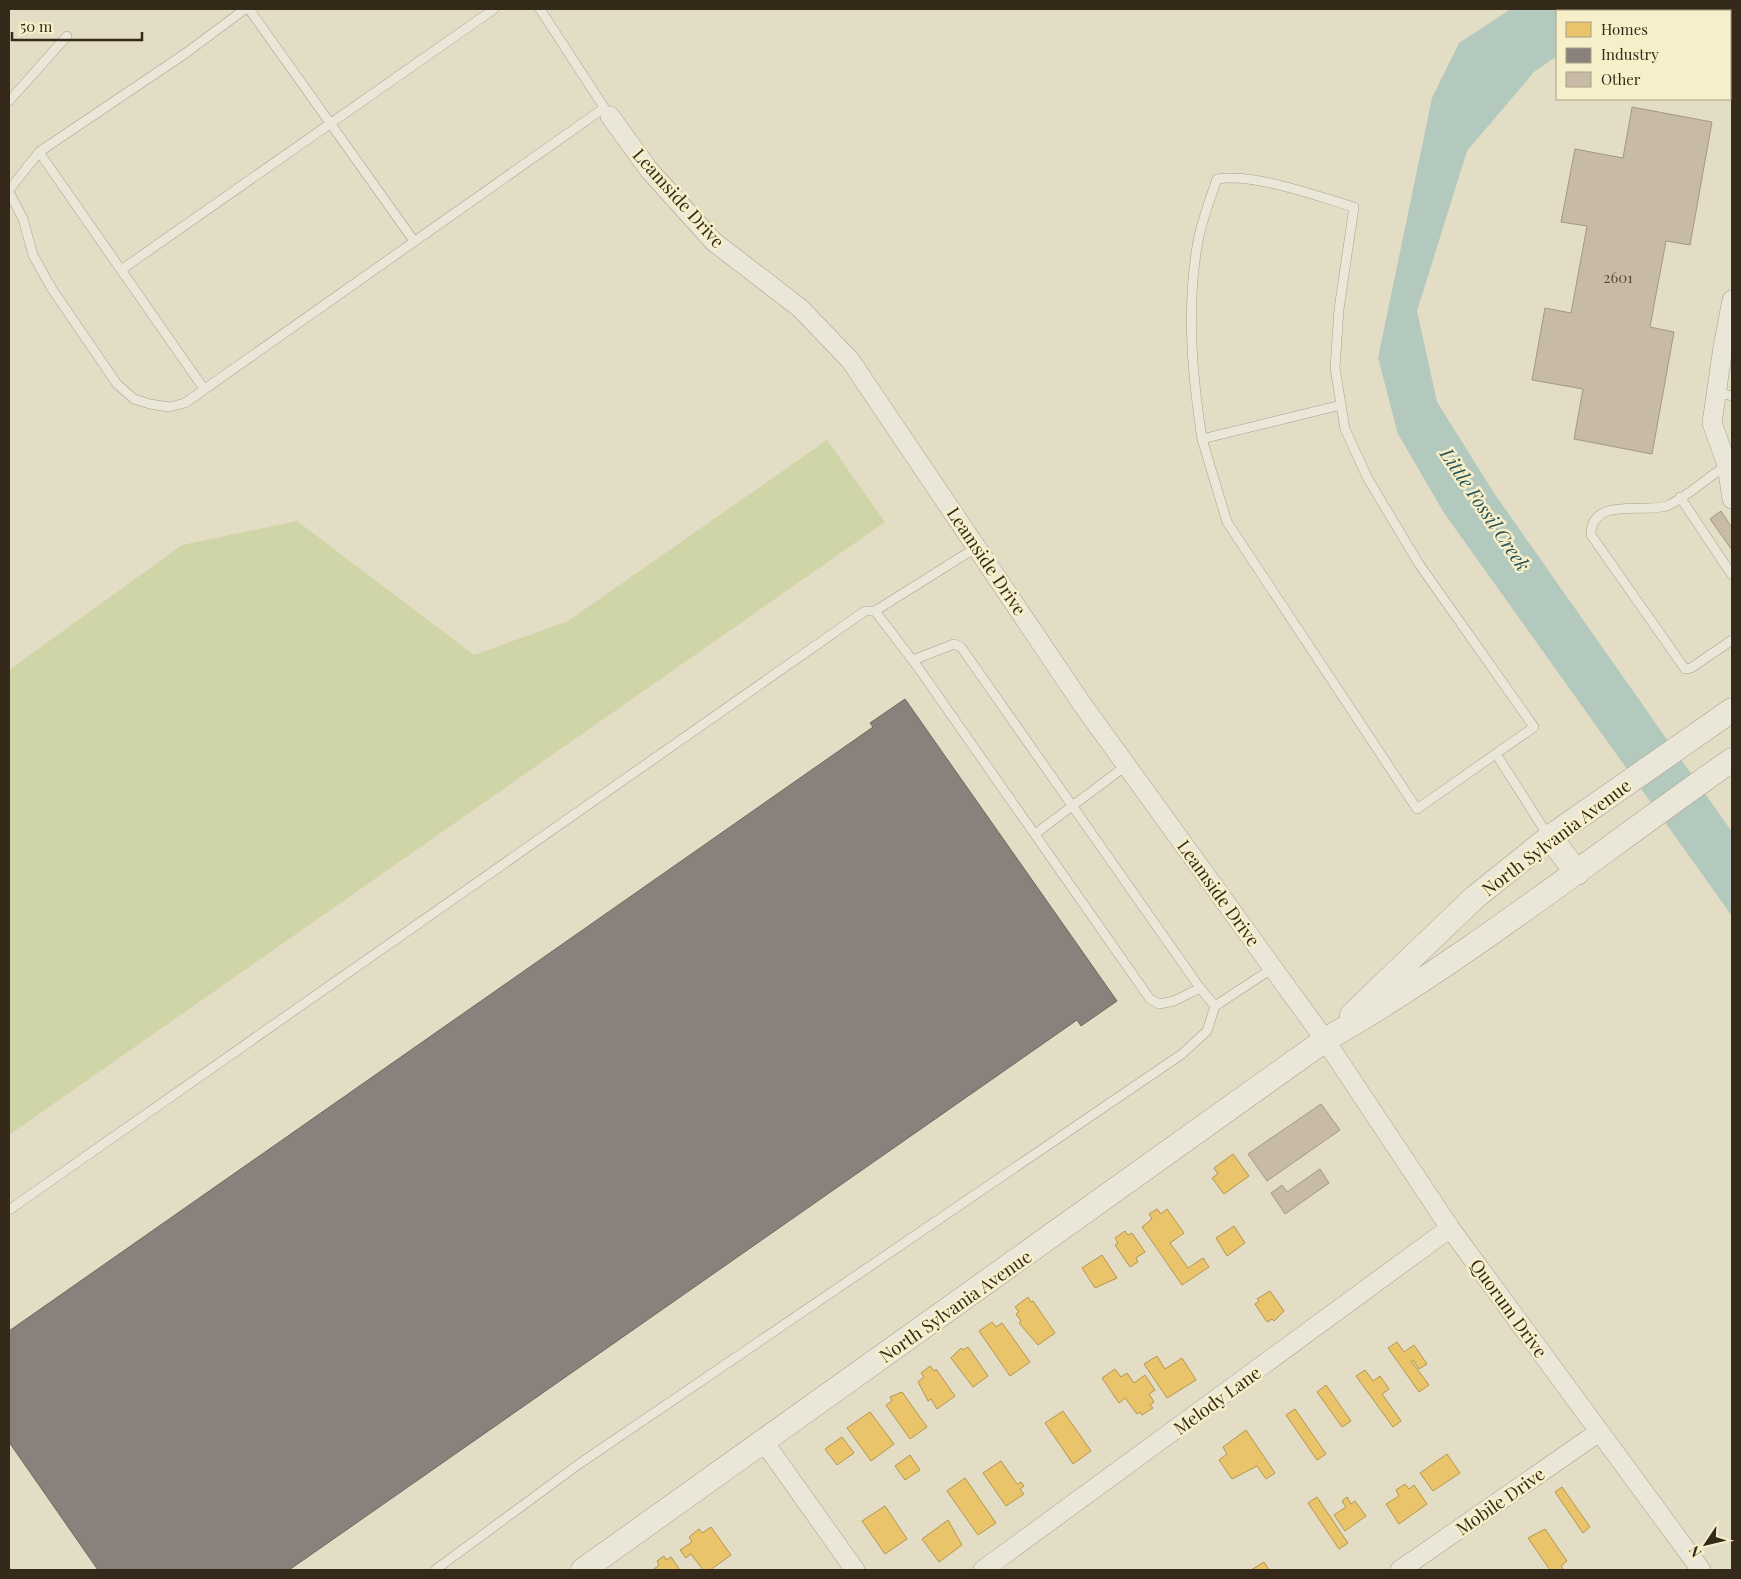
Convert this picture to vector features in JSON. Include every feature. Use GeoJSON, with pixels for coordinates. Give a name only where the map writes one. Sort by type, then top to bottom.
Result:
{"type":"FeatureCollection","features":[{"type":"Feature","properties":{"kind":"street","name":"Leamside Drive"},"geometry":{"type":"LineString","coordinates":[[607,112],[649,170],[714,242],[800,308],[850,360],[978,547],[1082,704],[1326,1040]]}},
{"type":"Feature","properties":{"kind":"street"},"geometry":{"type":"LineString","coordinates":[[1732,302],[1724,394],[1712,423],[1730,466],[1732,499]]}},
{"type":"Feature","properties":{"kind":"street","name":"North Sylvania Avenue"},"geometry":{"type":"LineString","coordinates":[[1326,1040],[1474,898],[1550,837],[1732,710]]}},
{"type":"Feature","properties":{"kind":"street","name":"North Sylvania Avenue"},"geometry":{"type":"LineString","coordinates":[[583,1570],[1326,1040],[1384,1007],[1577,872],[1732,760]]}},
{"type":"Feature","properties":{"kind":"street"},"geometry":{"type":"LineString","coordinates":[[1550,837],[1577,872]]}},
{"type":"Feature","properties":{"kind":"street","name":"Quorum Drive"},"geometry":{"type":"LineString","coordinates":[[1326,1040],[1450,1228],[1701,1570]]}},
{"type":"Feature","properties":{"kind":"street","name":"Melody Lane"},"geometry":{"type":"LineString","coordinates":[[983,1570],[1450,1228]]}},
{"type":"Feature","properties":{"kind":"street","name":"Mobile Drive"},"geometry":{"type":"LineString","coordinates":[[1400,1570],[1599,1432]]}},
{"type":"Feature","properties":{"kind":"street"},"geometry":{"type":"LineString","coordinates":[[764,1442],[855,1570]]}},
{"type":"Feature","properties":{"kind":"lane"},"geometry":{"type":"LineString","coordinates":[[414,241],[247,9],[186,53],[39,152],[9,191],[23,219],[33,255],[52,289],[117,384],[134,399],[169,407],[185,403],[414,241],[607,112],[540,9]]}},
{"type":"Feature","properties":{"kind":"lane"},"geometry":{"type":"LineString","coordinates":[[122,270],[494,9]]}},
{"type":"Feature","properties":{"kind":"lane"},"geometry":{"type":"LineString","coordinates":[[9,101],[67,36]]}},
{"type":"Feature","properties":{"kind":"lane"},"geometry":{"type":"LineString","coordinates":[[39,152],[204,389]]}},
{"type":"Feature","properties":{"kind":"lane"},"geometry":{"type":"LineString","coordinates":[[1226,177],[1261,181],[1354,207],[1339,314],[1335,368],[1341,405],[1345,429],[1368,479],[1383,505],[1419,564],[1534,727],[1417,809],[1227,522],[1202,439],[1192,373],[1192,291],[1198,239],[1217,178],[1226,177]]}},
{"type":"Feature","properties":{"kind":"lane"},"geometry":{"type":"LineString","coordinates":[[1202,439],[1341,405]]}},
{"type":"Feature","properties":{"kind":"lane"},"geometry":{"type":"LineString","coordinates":[[1730,466],[1669,505],[1653,508],[1610,510],[1595,519],[1591,526],[1591,535],[1685,668],[1692,668],[1732,640]]}},
{"type":"Feature","properties":{"kind":"lane"},"geometry":{"type":"LineString","coordinates":[[1680,498],[1732,575]]}},
{"type":"Feature","properties":{"kind":"lane"},"geometry":{"type":"LineString","coordinates":[[9,1210],[865,611],[875,611],[978,547]]}},
{"type":"Feature","properties":{"kind":"lane"},"geometry":{"type":"LineString","coordinates":[[875,611],[913,660],[1150,999],[1159,1004],[1174,1001],[1200,988]]}},
{"type":"Feature","properties":{"kind":"lane"},"geometry":{"type":"LineString","coordinates":[[913,660],[945,646],[954,644],[961,647],[1200,988],[1216,1006]]}},
{"type":"Feature","properties":{"kind":"lane"},"geometry":{"type":"LineString","coordinates":[[1496,754],[1550,837]]}},
{"type":"Feature","properties":{"kind":"lane"},"geometry":{"type":"LineString","coordinates":[[1035,834],[1127,765]]}},
{"type":"Feature","properties":{"kind":"lane"},"geometry":{"type":"LineString","coordinates":[[435,1570],[579,1464],[1182,1054],[1207,1031],[1216,1006],[1273,968]]}},
{"type":"Feature","properties":{"kind":"green space"},"geometry":{"type":"Polygon","coordinates":[[[827,440],[885,522],[9,1135],[9,670],[182,545],[297,521],[474,655],[568,621],[827,440]]]}},
{"type":"Feature","properties":{"kind":"water","name":"Little Fossil Creek"},"geometry":{"type":"Polygon","coordinates":[[[1511,9],[1627,9],[1556,10],[1556,57],[1534,72],[1467,151],[1417,311],[1437,402],[1494,493],[1732,832],[1732,916],[1444,513],[1398,434],[1378,358],[1432,98],[1459,43],[1511,9]]]}},
{"type":"Feature","properties":{"kind":"building: Homes"},"geometry":{"type":"Polygon","coordinates":[[[1233,1154],[1249,1176],[1224,1194],[1212,1178],[1218,1174],[1214,1168],[1233,1154]]]}},
{"type":"Feature","properties":{"kind":"building: Homes"},"geometry":{"type":"Polygon","coordinates":[[[1157,1209],[1161,1214],[1167,1209],[1184,1233],[1170,1243],[1188,1268],[1203,1258],[1209,1267],[1182,1285],[1142,1227],[1152,1219],[1149,1214],[1157,1209]]]}},
{"type":"Feature","properties":{"kind":"building: Homes"},"geometry":{"type":"Polygon","coordinates":[[[1234,1226],[1245,1243],[1227,1256],[1216,1238],[1234,1226]]]}},
{"type":"Feature","properties":{"kind":"building: Homes"},"geometry":{"type":"Polygon","coordinates":[[[1125,1231],[1128,1235],[1132,1233],[1145,1252],[1136,1258],[1138,1262],[1130,1267],[1115,1245],[1118,1243],[1115,1238],[1125,1231]]]}},
{"type":"Feature","properties":{"kind":"building: Homes"},"geometry":{"type":"Polygon","coordinates":[[[1102,1255],[1117,1278],[1095,1288],[1082,1268],[1102,1255]]]}},
{"type":"Feature","properties":{"kind":"building: Homes"},"geometry":{"type":"Polygon","coordinates":[[[1270,1291],[1284,1311],[1274,1321],[1272,1319],[1267,1322],[1255,1304],[1259,1301],[1257,1299],[1270,1291]]]}},
{"type":"Feature","properties":{"kind":"building: Homes"},"geometry":{"type":"Polygon","coordinates":[[[1028,1297],[1031,1302],[1033,1301],[1055,1333],[1038,1345],[1019,1323],[1021,1321],[1016,1314],[1019,1312],[1015,1307],[1028,1297]]]}},
{"type":"Feature","properties":{"kind":"building: Homes"},"geometry":{"type":"Polygon","coordinates":[[[992,1322],[996,1327],[1002,1323],[1030,1362],[1010,1376],[979,1331],[992,1322]]]}},
{"type":"Feature","properties":{"kind":"building: Homes"},"geometry":{"type":"Polygon","coordinates":[[[1397,1342],[1404,1352],[1414,1345],[1427,1364],[1419,1369],[1413,1360],[1411,1361],[1429,1385],[1419,1392],[1388,1348],[1397,1342]]]}},
{"type":"Feature","properties":{"kind":"building: Homes"},"geometry":{"type":"Polygon","coordinates":[[[968,1347],[988,1376],[973,1387],[951,1358],[961,1348],[963,1350],[968,1347]]]}},
{"type":"Feature","properties":{"kind":"building: Homes"},"geometry":{"type":"Polygon","coordinates":[[[1157,1356],[1165,1369],[1182,1358],[1196,1380],[1167,1398],[1144,1364],[1157,1356]]]}},
{"type":"Feature","properties":{"kind":"building: Homes"},"geometry":{"type":"Polygon","coordinates":[[[930,1366],[934,1371],[936,1369],[955,1396],[937,1409],[931,1399],[928,1401],[918,1382],[924,1377],[921,1373],[930,1366]]]}},
{"type":"Feature","properties":{"kind":"building: Homes"},"geometry":{"type":"Polygon","coordinates":[[[1115,1369],[1121,1377],[1127,1373],[1134,1383],[1145,1375],[1155,1390],[1149,1394],[1154,1402],[1150,1405],[1153,1408],[1142,1415],[1140,1412],[1137,1414],[1125,1398],[1119,1403],[1102,1378],[1115,1369]]]}},
{"type":"Feature","properties":{"kind":"building: Homes"},"geometry":{"type":"Polygon","coordinates":[[[1365,1370],[1373,1381],[1380,1376],[1389,1389],[1382,1394],[1401,1421],[1393,1427],[1356,1376],[1365,1370]]]}},
{"type":"Feature","properties":{"kind":"building: Homes"},"geometry":{"type":"Polygon","coordinates":[[[1326,1385],[1351,1421],[1342,1427],[1317,1392],[1326,1385]]]}},
{"type":"Feature","properties":{"kind":"building: Homes"},"geometry":{"type":"Polygon","coordinates":[[[902,1392],[927,1427],[910,1439],[886,1405],[892,1401],[890,1397],[902,1392]]]}},
{"type":"Feature","properties":{"kind":"building: Homes"},"geometry":{"type":"Polygon","coordinates":[[[1295,1409],[1326,1454],[1317,1460],[1286,1415],[1295,1409]]]}},
{"type":"Feature","properties":{"kind":"building: Homes"},"geometry":{"type":"Polygon","coordinates":[[[1063,1411],[1091,1451],[1073,1464],[1045,1423],[1063,1411]]]}},
{"type":"Feature","properties":{"kind":"building: Homes"},"geometry":{"type":"Polygon","coordinates":[[[870,1412],[894,1444],[871,1461],[847,1428],[870,1412]]]}},
{"type":"Feature","properties":{"kind":"building: Homes"},"geometry":{"type":"Polygon","coordinates":[[[1246,1430],[1275,1473],[1266,1479],[1257,1466],[1232,1479],[1219,1460],[1227,1454],[1223,1447],[1246,1430]]]}},
{"type":"Feature","properties":{"kind":"building: Homes"},"geometry":{"type":"Polygon","coordinates":[[[842,1437],[854,1453],[837,1465],[825,1449],[842,1437]]]}},
{"type":"Feature","properties":{"kind":"building: Homes"},"geometry":{"type":"Polygon","coordinates":[[[1447,1454],[1460,1473],[1433,1491],[1420,1473],[1447,1454]]]}},
{"type":"Feature","properties":{"kind":"building: Homes"},"geometry":{"type":"Polygon","coordinates":[[[910,1455],[920,1470],[905,1480],[895,1466],[910,1455]]]}},
{"type":"Feature","properties":{"kind":"building: Homes"},"geometry":{"type":"Polygon","coordinates":[[[1001,1461],[1017,1484],[1021,1482],[1024,1486],[1020,1489],[1024,1494],[1006,1506],[983,1473],[1001,1461]]]}},
{"type":"Feature","properties":{"kind":"building: Homes"},"geometry":{"type":"Polygon","coordinates":[[[965,1478],[996,1523],[978,1535],[947,1491],[965,1478]]]}},
{"type":"Feature","properties":{"kind":"building: Homes"},"geometry":{"type":"Polygon","coordinates":[[[1405,1484],[1409,1489],[1414,1485],[1427,1504],[1399,1524],[1386,1504],[1399,1496],[1396,1490],[1405,1484]]]}},
{"type":"Feature","properties":{"kind":"building: Homes"},"geometry":{"type":"Polygon","coordinates":[[[1562,1487],[1590,1527],[1583,1533],[1555,1492],[1562,1487]]]}},
{"type":"Feature","properties":{"kind":"building: Homes"},"geometry":{"type":"Polygon","coordinates":[[[1317,1497],[1348,1543],[1339,1549],[1308,1503],[1317,1497]]]}},
{"type":"Feature","properties":{"kind":"building: Homes"},"geometry":{"type":"Polygon","coordinates":[[[1347,1497],[1351,1504],[1355,1501],[1366,1516],[1345,1531],[1334,1515],[1346,1507],[1342,1501],[1347,1497]]]}},
{"type":"Feature","properties":{"kind":"building: Homes"},"geometry":{"type":"Polygon","coordinates":[[[885,1506],[907,1539],[885,1554],[862,1521],[885,1506]]]}},
{"type":"Feature","properties":{"kind":"building: Homes"},"geometry":{"type":"Polygon","coordinates":[[[948,1520],[962,1545],[939,1562],[922,1539],[948,1520]]]}},
{"type":"Feature","properties":{"kind":"building: Homes"},"geometry":{"type":"Polygon","coordinates":[[[711,1527],[731,1555],[710,1570],[703,1570],[691,1554],[686,1558],[680,1550],[692,1542],[689,1537],[699,1529],[702,1533],[711,1527]]]}},
{"type":"Feature","properties":{"kind":"building: Homes"},"geometry":{"type":"Polygon","coordinates":[[[1545,1529],[1567,1561],[1561,1566],[1564,1570],[1550,1570],[1528,1538],[1545,1529]]]}},
{"type":"Feature","properties":{"kind":"building: Homes"},"geometry":{"type":"Polygon","coordinates":[[[664,1556],[666,1560],[671,1557],[680,1570],[655,1570],[659,1565],[657,1561],[664,1556]]]}},
{"type":"Feature","properties":{"kind":"building: Homes"},"geometry":{"type":"Polygon","coordinates":[[[1264,1562],[1269,1570],[1251,1570],[1264,1562]]]}},
{"type":"Feature","properties":{"kind":"building: Industry"},"geometry":{"type":"Polygon","coordinates":[[[905,699],[1117,1001],[1081,1026],[1077,1020],[289,1570],[98,1570],[9,1442],[9,1331],[873,727],[870,723],[905,699]]]}},
{"type":"Feature","properties":{"kind":"building: Other"},"geometry":{"type":"Polygon","coordinates":[[[1632,107],[1712,122],[1690,245],[1666,241],[1650,327],[1674,332],[1652,454],[1574,439],[1583,389],[1532,380],[1545,308],[1571,313],[1587,226],[1561,222],[1575,149],[1623,158],[1632,107]]]}},
{"type":"Feature","properties":{"kind":"building: Other"},"geometry":{"type":"Polygon","coordinates":[[[1721,511],[1732,528],[1732,550],[1710,519],[1721,511]]]}},
{"type":"Feature","properties":{"kind":"building: Other"},"geometry":{"type":"Polygon","coordinates":[[[1321,1104],[1340,1130],[1267,1181],[1248,1154],[1321,1104]]]}},
{"type":"Feature","properties":{"kind":"building: Other"},"geometry":{"type":"Polygon","coordinates":[[[1320,1169],[1329,1183],[1285,1214],[1271,1193],[1282,1185],[1287,1192],[1320,1169]]]}}]}
